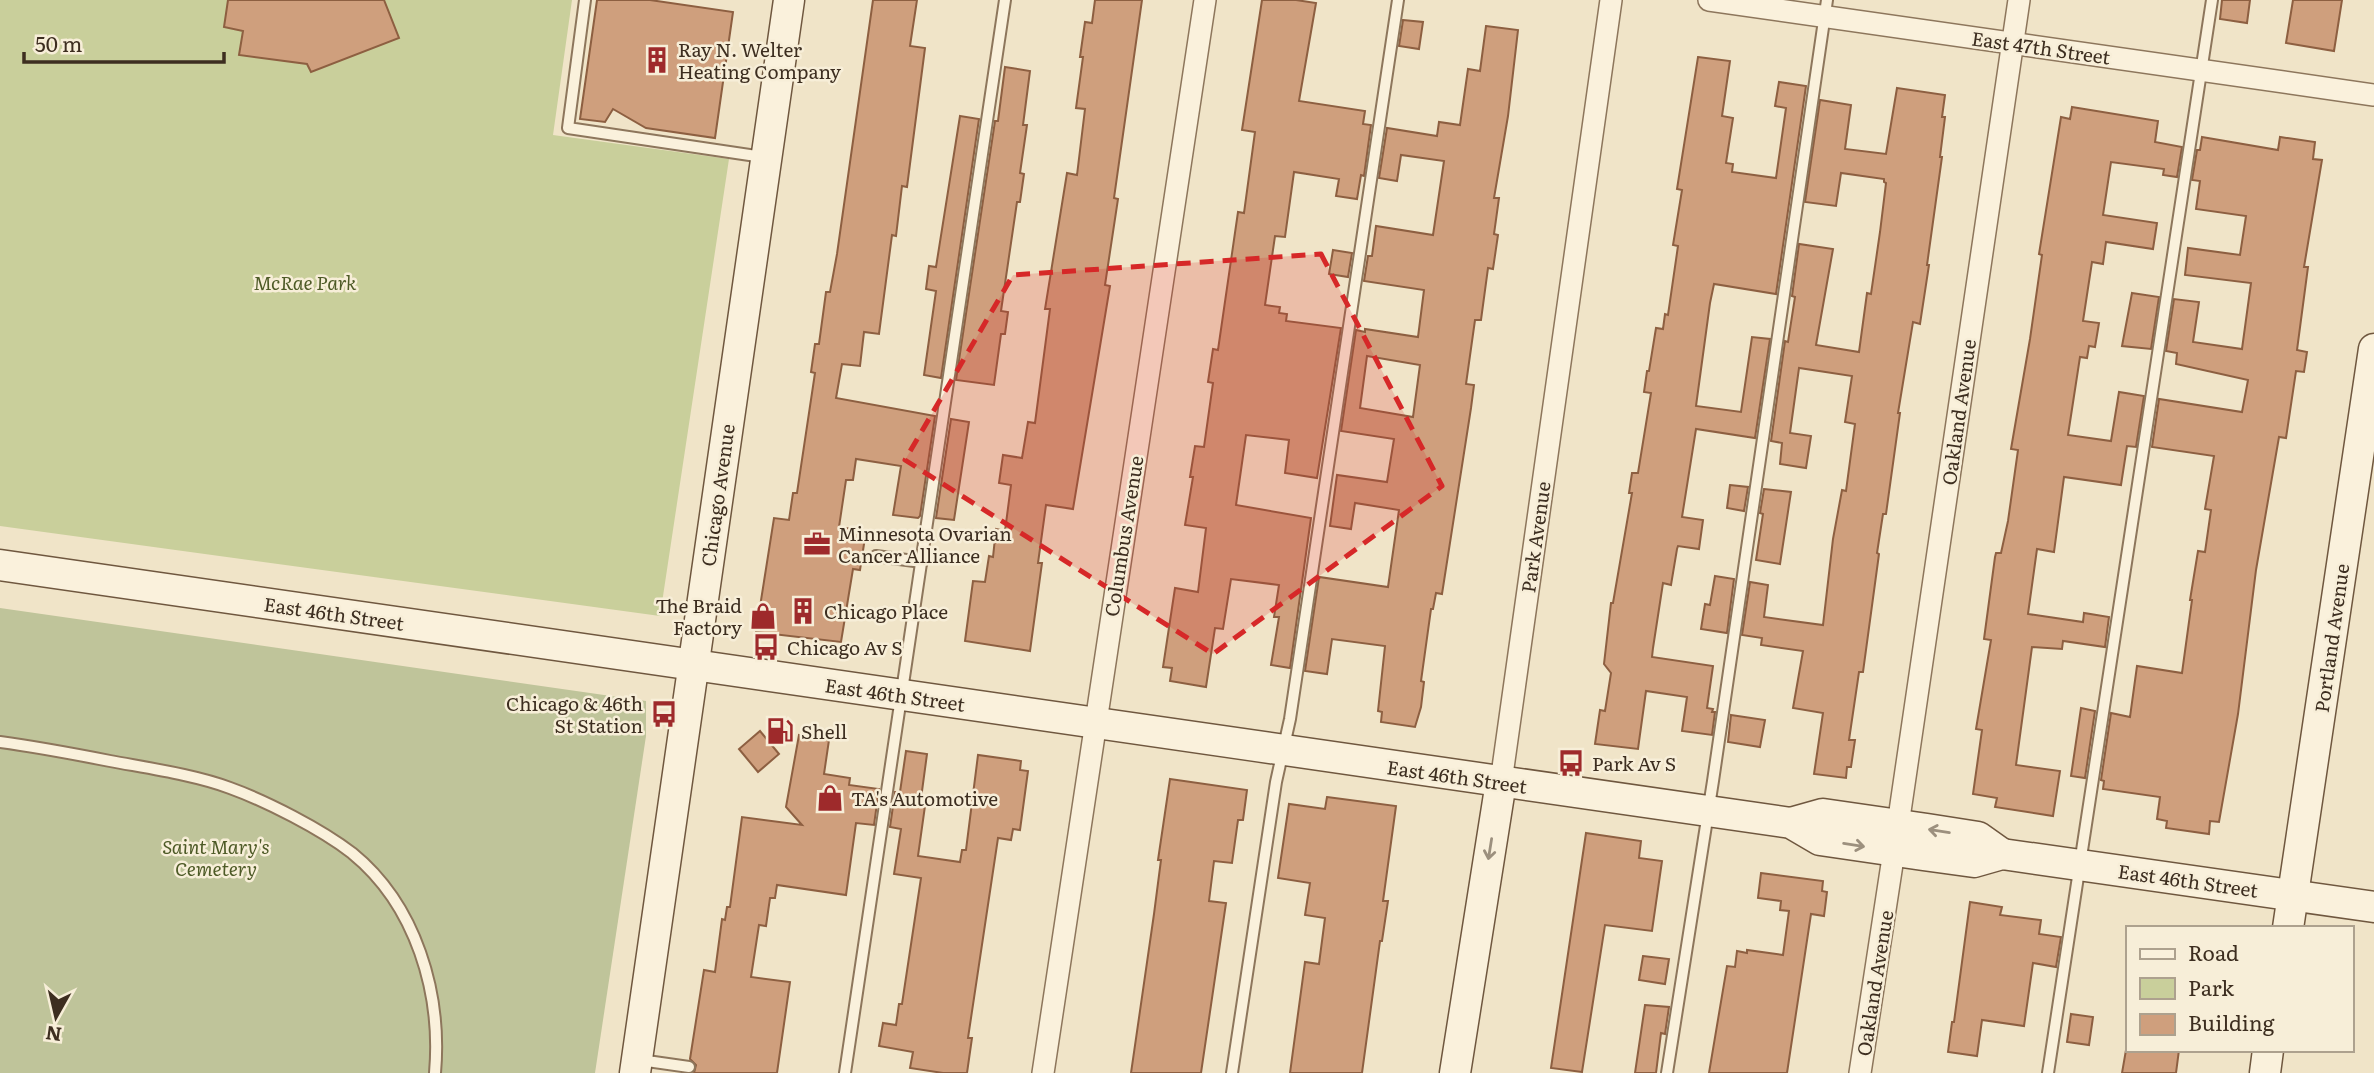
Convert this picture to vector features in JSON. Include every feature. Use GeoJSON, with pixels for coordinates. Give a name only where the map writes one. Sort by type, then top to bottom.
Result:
{"type":"FeatureCollection","features":[{"type":"Feature","properties":{"kind":"main road","name":"Chicago Avenue"},"geometry":{"type":"LineString","coordinates":[[636,1066],[789,0]]}},
{"type":"Feature","properties":{"kind":"main road","name":"Portland Avenue"},"geometry":{"type":"LineString","coordinates":[[2288,926],[2374,349]]}},
{"type":"Feature","properties":{"kind":"main road","name":"East 46th Street"},"geometry":{"type":"LineString","coordinates":[[0,565],[1709,812],[1791,823],[1823,814],[1896,838],[1978,837],[2002,854],[2374,907]]}},
{"type":"Feature","properties":{"kind":"main road","name":"Park Avenue"},"geometry":{"type":"LineString","coordinates":[[1455,1073],[1501,782]]}},
{"type":"Feature","properties":{"kind":"main road"},"geometry":{"type":"LineString","coordinates":[[2265,1073],[2268,1052]]}},
{"type":"Feature","properties":{"kind":"street","name":"Columbus Avenue"},"geometry":{"type":"LineString","coordinates":[[1043,1073],[1205,0]]}},
{"type":"Feature","properties":{"kind":"street","name":"Park Avenue"},"geometry":{"type":"LineString","coordinates":[[1501,782],[1611,0]]}},
{"type":"Feature","properties":{"kind":"street","name":"East 47th Street"},"geometry":{"type":"LineString","coordinates":[[1709,0],[1826,8],[2012,43],[2374,95]]}},
{"type":"Feature","properties":{"kind":"street","name":"Oakland Avenue"},"geometry":{"type":"LineString","coordinates":[[1860,1073],[2019,0]]}},
{"type":"Feature","properties":{"kind":"lane"},"geometry":{"type":"LineString","coordinates":[[585,0],[568,128],[766,157]]}},
{"type":"Feature","properties":{"kind":"lane"},"geometry":{"type":"LineString","coordinates":[[845,1073],[1005,0]]}},
{"type":"Feature","properties":{"kind":"lane"},"geometry":{"type":"LineString","coordinates":[[1232,1073],[1276,782],[1284,751],[1398,0]]}},
{"type":"Feature","properties":{"kind":"lane"},"geometry":{"type":"LineString","coordinates":[[2048,1073],[2212,0]]}},
{"type":"Feature","properties":{"kind":"lane"},"geometry":{"type":"LineString","coordinates":[[1667,1073],[1709,812],[1826,8]]}},
{"type":"Feature","properties":{"kind":"lane"},"geometry":{"type":"LineString","coordinates":[[876,556],[922,562]]}},
{"type":"Feature","properties":{"kind":"lane"},"geometry":{"type":"LineString","coordinates":[[0,742],[151,769],[228,787],[292,816],[352,853],[390,892],[412,930],[431,988],[437,1048],[435,1073]]}},
{"type":"Feature","properties":{"kind":"lane"},"geometry":{"type":"LineString","coordinates":[[636,1066],[689,1067]]}},
{"type":"Feature","properties":{"kind":"highlighted area"},"geometry":{"type":"Polygon","coordinates":[[[1321,254],[1442,486],[1213,654],[905,460],[1013,275],[1321,254]]]}},
{"type":"Feature","properties":{"kind":"green space","name":"McRae Park"},"geometry":{"type":"Polygon","coordinates":[[[0,0],[572,0],[553,135],[729,159],[660,616],[0,526],[0,0]]]}},
{"type":"Feature","properties":{"kind":"green space","name":"Saint Mary's Cemetery"},"geometry":{"type":"Polygon","coordinates":[[[0,608],[646,701],[646,736],[595,1073],[0,1073],[0,608]]]}},
{"type":"Feature","properties":{"kind":"building"},"geometry":{"type":"Polygon","coordinates":[[[228,0],[384,0],[399,38],[311,72],[307,64],[239,55],[243,31],[224,27],[228,0]]]}},
{"type":"Feature","properties":{"kind":"building","name":"Ray N. Welter Heating Company"},"geometry":{"type":"Polygon","coordinates":[[[597,0],[650,0],[733,12],[715,138],[646,128],[613,109],[605,122],[580,119],[597,0]]]}},
{"type":"Feature","properties":{"kind":"building"},"geometry":{"type":"Polygon","coordinates":[[[873,0],[917,0],[910,46],[925,48],[907,187],[902,186],[896,236],[892,235],[879,334],[864,332],[860,366],[842,364],[836,398],[935,416],[918,518],[893,515],[901,466],[856,459],[853,480],[846,480],[839,527],[866,531],[860,570],[853,569],[841,642],[756,632],[774,518],[789,520],[793,493],[797,493],[815,373],[811,372],[815,344],[819,344],[826,292],[830,292],[837,254],[873,0]]]}},
{"type":"Feature","properties":{"kind":"building"},"geometry":{"type":"Polygon","coordinates":[[[1095,0],[1142,0],[1114,198],[1118,199],[1105,285],[1110,286],[1073,509],[1046,505],[1038,563],[1042,563],[1030,651],[965,641],[973,581],[985,582],[989,556],[993,557],[996,529],[1005,531],[1011,485],[999,483],[1003,455],[1022,458],[1028,422],[1035,423],[1050,309],[1045,309],[1067,173],[1077,175],[1085,109],[1076,108],[1083,57],[1080,57],[1085,22],[1092,23],[1095,0]]]}},
{"type":"Feature","properties":{"kind":"building"},"geometry":{"type":"Polygon","coordinates":[[[1262,0],[1316,3],[1299,101],[1365,111],[1363,124],[1371,125],[1364,176],[1361,175],[1357,199],[1336,196],[1339,179],[1294,172],[1285,237],[1275,236],[1265,305],[1280,307],[1279,313],[1287,314],[1286,321],[1341,328],[1317,478],[1285,473],[1289,440],[1246,435],[1236,505],[1311,518],[1290,668],[1271,665],[1279,617],[1274,617],[1279,585],[1231,579],[1223,629],[1215,628],[1206,687],[1170,681],[1172,668],[1163,667],[1175,588],[1198,592],[1206,528],[1185,525],[1193,477],[1190,477],[1195,446],[1204,447],[1213,383],[1208,382],[1213,349],[1218,350],[1238,212],[1244,213],[1255,132],[1242,130],[1262,0]]]}},
{"type":"Feature","properties":{"kind":"building"},"geometry":{"type":"Polygon","coordinates":[[[2222,0],[2250,0],[2247,23],[2220,19],[2222,0]]]}},
{"type":"Feature","properties":{"kind":"building"},"geometry":{"type":"Polygon","coordinates":[[[2293,0],[2342,0],[2334,51],[2286,43],[2293,0]]]}},
{"type":"Feature","properties":{"kind":"building"},"geometry":{"type":"Polygon","coordinates":[[[1403,20],[1423,22],[1419,49],[1399,46],[1403,20]]]}},
{"type":"Feature","properties":{"kind":"building"},"geometry":{"type":"Polygon","coordinates":[[[1486,26],[1518,30],[1508,116],[1494,198],[1499,198],[1494,234],[1498,235],[1493,269],[1488,268],[1481,320],[1475,320],[1466,384],[1474,385],[1471,408],[1442,594],[1436,593],[1431,609],[1421,681],[1424,682],[1421,707],[1415,727],[1381,722],[1382,712],[1378,711],[1385,646],[1332,639],[1327,674],[1305,671],[1319,577],[1388,587],[1399,510],[1355,503],[1351,529],[1330,526],[1337,475],[1387,482],[1394,439],[1341,431],[1356,330],[1418,337],[1424,290],[1364,281],[1368,256],[1372,256],[1376,226],[1433,235],[1444,161],[1401,155],[1397,181],[1379,178],[1387,128],[1437,136],[1439,122],[1460,125],[1468,69],[1480,71],[1486,26]],[[1367,356],[1360,408],[1413,417],[1420,365],[1367,356]]]}},
{"type":"Feature","properties":{"kind":"building"},"geometry":{"type":"Polygon","coordinates":[[[1698,57],[1730,61],[1722,116],[1733,118],[1726,163],[1733,164],[1732,172],[1776,178],[1786,108],[1775,106],[1779,82],[1806,86],[1776,294],[1714,284],[1710,303],[1696,406],[1741,412],[1752,337],[1770,339],[1755,438],[1696,429],[1682,517],[1703,520],[1699,549],[1678,546],[1671,585],[1663,583],[1653,648],[1652,657],[1713,666],[1707,708],[1715,712],[1712,735],[1682,731],[1687,697],[1646,691],[1638,749],[1595,744],[1600,710],[1605,711],[1611,673],[1604,664],[1611,603],[1632,493],[1629,493],[1632,473],[1638,473],[1651,393],[1644,392],[1647,371],[1656,328],[1663,329],[1665,314],[1668,315],[1678,246],[1673,245],[1682,190],[1677,189],[1698,57]]]}},
{"type":"Feature","properties":{"kind":"building"},"geometry":{"type":"Polygon","coordinates":[[[1005,67],[1030,71],[1023,125],[1027,125],[1020,173],[1024,174],[1020,202],[1017,202],[1001,311],[1008,312],[1005,334],[1001,334],[994,385],[956,380],[1005,67]]]}},
{"type":"Feature","properties":{"kind":"building"},"geometry":{"type":"Polygon","coordinates":[[[1897,88],[1945,95],[1942,117],[1945,117],[1929,265],[1920,324],[1913,322],[1898,413],[1863,672],[1859,672],[1849,740],[1855,740],[1851,767],[1847,767],[1846,778],[1814,774],[1823,713],[1793,708],[1803,651],[1761,645],[1762,638],[1742,635],[1750,582],[1768,585],[1764,617],[1823,625],[1833,539],[1842,490],[1846,491],[1855,424],[1845,422],[1852,376],[1799,368],[1790,433],[1811,436],[1806,468],[1780,464],[1782,443],[1771,441],[1785,341],[1788,342],[1795,297],[1792,296],[1799,244],[1833,249],[1816,345],[1859,352],[1867,293],[1871,294],[1880,232],[1886,183],[1884,179],[1841,173],[1836,206],[1805,202],[1820,100],[1851,105],[1845,149],[1886,154],[1897,88]]]}},
{"type":"Feature","properties":{"kind":"building"},"geometry":{"type":"Polygon","coordinates":[[[2072,107],[2158,121],[2155,142],[2182,147],[2177,177],[2163,175],[2164,169],[2111,162],[2103,215],[2157,223],[2153,249],[2106,242],[2103,264],[2092,262],[2083,321],[2099,323],[2095,347],[2089,346],[2087,358],[2080,357],[2068,435],[2111,441],[2119,392],[2144,396],[2136,447],[2127,446],[2121,485],[2064,477],[2054,552],[2037,549],[2028,614],[2083,622],[2084,613],[2109,617],[2105,647],[2063,641],[2062,649],[2032,647],[2016,765],[2060,771],[2053,816],[1995,807],[1997,798],[1973,794],[1982,730],[1976,729],[1991,640],[1984,639],[1995,557],[1996,553],[2001,553],[2008,521],[2018,450],[2011,449],[2030,339],[2042,255],[2039,254],[2061,117],[2070,119],[2072,107]]]}},
{"type":"Feature","properties":{"kind":"building"},"geometry":{"type":"Polygon","coordinates":[[[960,116],[979,119],[941,378],[924,375],[936,291],[926,289],[929,266],[936,267],[960,116]]]}},
{"type":"Feature","properties":{"kind":"building"},"geometry":{"type":"Polygon","coordinates":[[[2202,137],[2278,150],[2280,137],[2315,142],[2313,159],[2322,160],[2304,267],[2308,267],[2297,350],[2307,352],[2304,372],[2296,371],[2286,438],[2279,437],[2256,570],[2238,714],[2219,822],[2210,821],[2209,834],[2166,828],[2167,821],[2157,819],[2160,797],[2103,789],[2104,781],[2101,780],[2111,713],[2130,717],[2137,666],[2182,673],[2198,551],[2205,552],[2211,510],[2205,509],[2214,456],[2152,447],[2159,399],[2242,412],[2248,380],[2176,364],[2177,353],[2166,351],[2174,299],[2199,302],[2193,342],[2242,349],[2251,283],[2185,275],[2188,248],[2240,255],[2246,216],[2196,209],[2200,181],[2192,180],[2202,137]]]}},
{"type":"Feature","properties":{"kind":"building"},"geometry":{"type":"Polygon","coordinates":[[[1333,250],[1352,253],[1348,277],[1329,274],[1333,250]]]}},
{"type":"Feature","properties":{"kind":"building"},"geometry":{"type":"Polygon","coordinates":[[[2132,293],[2159,297],[2151,349],[2122,346],[2132,293]]]}},
{"type":"Feature","properties":{"kind":"building"},"geometry":{"type":"Polygon","coordinates":[[[951,419],[969,422],[954,520],[936,518],[951,419]]]}},
{"type":"Feature","properties":{"kind":"building"},"geometry":{"type":"Polygon","coordinates":[[[1730,485],[1748,487],[1744,511],[1727,508],[1730,485]]]}},
{"type":"Feature","properties":{"kind":"building"},"geometry":{"type":"Polygon","coordinates":[[[1764,489],[1791,492],[1780,564],[1756,560],[1764,489]]]}},
{"type":"Feature","properties":{"kind":"building"},"geometry":{"type":"Polygon","coordinates":[[[1715,576],[1734,579],[1727,633],[1701,629],[1705,604],[1710,605],[1715,576]]]}},
{"type":"Feature","properties":{"kind":"building"},"geometry":{"type":"Polygon","coordinates":[[[2081,708],[2095,711],[2085,778],[2071,776],[2081,708]]]}},
{"type":"Feature","properties":{"kind":"building"},"geometry":{"type":"Polygon","coordinates":[[[1731,715],[1765,720],[1760,747],[1728,742],[1731,715]]]}},
{"type":"Feature","properties":{"kind":"building"},"geometry":{"type":"Polygon","coordinates":[[[760,731],[779,754],[758,772],[739,749],[760,731]]]}},
{"type":"Feature","properties":{"kind":"building"},"geometry":{"type":"Polygon","coordinates":[[[799,735],[829,740],[824,774],[850,778],[849,785],[879,789],[874,825],[856,823],[846,895],[777,885],[775,898],[770,898],[766,926],[759,925],[751,977],[790,982],[777,1073],[694,1073],[696,1065],[690,1059],[704,970],[715,972],[722,919],[725,920],[727,907],[730,907],[742,817],[802,825],[786,807],[799,735]]]}},
{"type":"Feature","properties":{"kind":"building"},"geometry":{"type":"Polygon","coordinates":[[[906,751],[927,754],[920,806],[925,806],[918,856],[960,862],[962,850],[966,850],[978,755],[1021,761],[1020,770],[1028,771],[1020,830],[1013,829],[1011,840],[998,838],[968,1038],[972,1038],[967,1073],[910,1068],[913,1052],[879,1046],[883,1023],[896,1025],[899,1004],[902,1004],[921,878],[894,874],[901,829],[890,827],[895,792],[900,792],[906,751]]]}},
{"type":"Feature","properties":{"kind":"building"},"geometry":{"type":"Polygon","coordinates":[[[1170,779],[1247,790],[1243,820],[1238,820],[1232,863],[1214,861],[1209,901],[1226,903],[1201,1073],[1131,1073],[1154,914],[1161,860],[1158,860],[1170,779]]]}},
{"type":"Feature","properties":{"kind":"building"},"geometry":{"type":"Polygon","coordinates":[[[1327,797],[1396,806],[1383,901],[1388,901],[1362,1073],[1290,1073],[1305,962],[1319,964],[1325,918],[1305,915],[1310,883],[1278,878],[1289,804],[1325,809],[1327,797]]]}},
{"type":"Feature","properties":{"kind":"building"},"geometry":{"type":"Polygon","coordinates":[[[1586,833],[1641,841],[1639,858],[1662,861],[1652,931],[1605,925],[1582,1072],[1551,1068],[1586,833]]]}},
{"type":"Feature","properties":{"kind":"building"},"geometry":{"type":"Polygon","coordinates":[[[1761,873],[1823,881],[1822,891],[1827,892],[1824,916],[1811,914],[1787,1073],[1709,1073],[1727,966],[1735,967],[1737,951],[1783,955],[1789,911],[1780,910],[1781,901],[1758,898],[1761,873]]]}},
{"type":"Feature","properties":{"kind":"building"},"geometry":{"type":"Polygon","coordinates":[[[1970,902],[2002,907],[2000,915],[2041,920],[2039,934],[2061,937],[2056,967],[2033,963],[2024,1026],[1982,1020],[1977,1056],[1948,1052],[1970,902]]]}},
{"type":"Feature","properties":{"kind":"building"},"geometry":{"type":"Polygon","coordinates":[[[1643,956],[1669,959],[1665,984],[1639,980],[1643,956]]]}},
{"type":"Feature","properties":{"kind":"building"},"geometry":{"type":"Polygon","coordinates":[[[1645,1005],[1669,1007],[1665,1034],[1661,1033],[1656,1073],[1635,1073],[1645,1005]]]}},
{"type":"Feature","properties":{"kind":"building"},"geometry":{"type":"Polygon","coordinates":[[[2071,1014],[2093,1017],[2089,1045],[2067,1042],[2071,1014]]]}},
{"type":"Feature","properties":{"kind":"building"},"geometry":{"type":"Polygon","coordinates":[[[2126,1050],[2179,1052],[2176,1073],[2122,1073],[2126,1050]]]}},
{"type":"Feature","properties":{"kind":"place","name":"Ray N. Welter Heating Company"},"geometry":{"type":"Point","coordinates":[657,60]}},
{"type":"Feature","properties":{"kind":"place","name":"Minnesota Ovarian Cancer Alliance"},"geometry":{"type":"Point","coordinates":[817,544]}},
{"type":"Feature","properties":{"kind":"place","name":"Chicago Place"},"geometry":{"type":"Point","coordinates":[803,611]}},
{"type":"Feature","properties":{"kind":"place","name":"The Braid Factory"},"geometry":{"type":"Point","coordinates":[763,616]}},
{"type":"Feature","properties":{"kind":"place","name":"Chicago Av S"},"geometry":{"type":"Point","coordinates":[766,647]}},
{"type":"Feature","properties":{"kind":"place","name":"Chicago & 46th St Station"},"geometry":{"type":"Point","coordinates":[664,714]}},
{"type":"Feature","properties":{"kind":"place","name":"Shell"},"geometry":{"type":"Point","coordinates":[780,731]}},
{"type":"Feature","properties":{"kind":"place","name":"Park Av S"},"geometry":{"type":"Point","coordinates":[1571,763]}},
{"type":"Feature","properties":{"kind":"place","name":"TA's Automotive"},"geometry":{"type":"Point","coordinates":[830,798]}}]}
